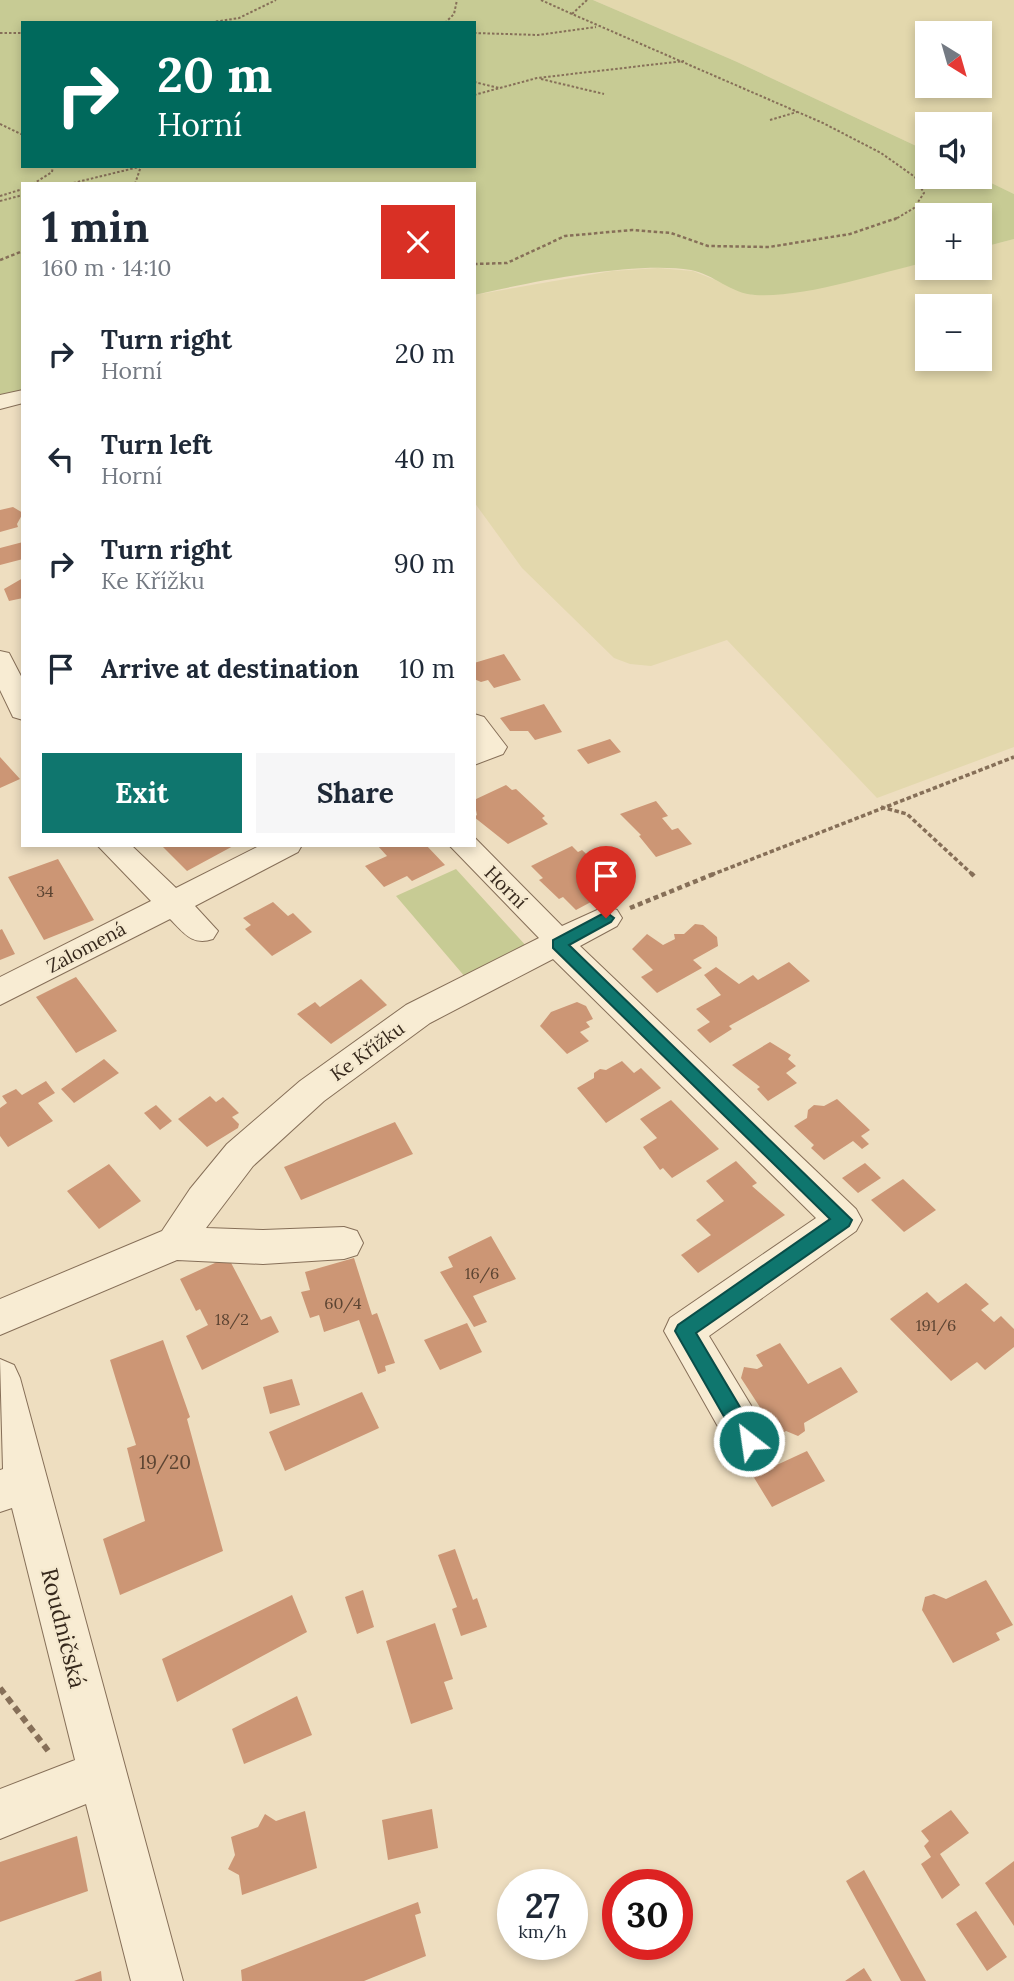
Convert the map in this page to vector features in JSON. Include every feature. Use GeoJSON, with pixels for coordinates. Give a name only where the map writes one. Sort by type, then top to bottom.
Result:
{"type":"FeatureCollection","features":[{"type":"Feature","properties":{"kind":"street"},"geometry":{"type":"LineString","coordinates":[[0,402],[21,397]]}},
{"type":"Feature","properties":{"kind":"street"},"geometry":{"type":"LineString","coordinates":[[0,659],[21,706]]}},
{"type":"Feature","properties":{"kind":"street"},"geometry":{"type":"LineString","coordinates":[[476,729],[483,752]]}},
{"type":"Feature","properties":{"kind":"street"},"geometry":{"type":"LineString","coordinates":[[114,847],[202,931]]}},
{"type":"Feature","properties":{"kind":"street","name":"Zalomená"},"geometry":{"type":"LineString","coordinates":[[0,992],[283,847]]}},
{"type":"Feature","properties":{"kind":"street","name":"Horní"},"geometry":{"type":"LineString","coordinates":[[466,847],[553,937],[843,1220],[684,1331],[749,1441]]}},
{"type":"Feature","properties":{"kind":"street","name":"Ke Křížku"},"geometry":{"type":"LineString","coordinates":[[175,1243],[203,1200],[240,1154],[312,1091],[418,1014],[553,937],[606,918]]}},
{"type":"Feature","properties":{"kind":"street"},"geometry":{"type":"LineString","coordinates":[[0,1317],[175,1243],[263,1247],[344,1243]]}},
{"type":"Feature","properties":{"kind":"street","name":"Roudničská"},"geometry":{"type":"LineString","coordinates":[[0,1378],[13,1487],[101,1774],[157,1981]]}},
{"type":"Feature","properties":{"kind":"street"},"geometry":{"type":"LineString","coordinates":[[0,1814],[101,1774]]}},
{"type":"Feature","properties":{"kind":"path"},"geometry":{"type":"LineString","coordinates":[[220,21],[239,18],[275,0]]}},
{"type":"Feature","properties":{"kind":"path"},"geometry":{"type":"LineString","coordinates":[[447,21],[454,14],[457,0]]}},
{"type":"Feature","properties":{"kind":"path"},"geometry":{"type":"LineString","coordinates":[[476,264],[507,263],[565,236],[632,230],[671,233],[708,246],[769,247],[850,234],[889,223],[914,208],[924,193],[915,177],[881,153],[798,112],[725,83],[685,61],[597,27],[541,0]]}},
{"type":"Feature","properties":{"kind":"path"},"geometry":{"type":"LineString","coordinates":[[572,14],[587,0]]}},
{"type":"Feature","properties":{"kind":"path"},"geometry":{"type":"LineString","coordinates":[[476,33],[538,35],[597,27]]}},
{"type":"Feature","properties":{"kind":"path"},"geometry":{"type":"LineString","coordinates":[[0,33],[21,33]]}},
{"type":"Feature","properties":{"kind":"path"},"geometry":{"type":"LineString","coordinates":[[476,94],[537,78],[685,61]]}},
{"type":"Feature","properties":{"kind":"path"},"geometry":{"type":"LineString","coordinates":[[537,78],[604,94]]}},
{"type":"Feature","properties":{"kind":"path"},"geometry":{"type":"LineString","coordinates":[[476,82],[500,88]]}},
{"type":"Feature","properties":{"kind":"path"},"geometry":{"type":"LineString","coordinates":[[771,120],[798,112]]}},
{"type":"Feature","properties":{"kind":"path"},"geometry":{"type":"LineString","coordinates":[[0,124],[21,134]]}},
{"type":"Feature","properties":{"kind":"path"},"geometry":{"type":"LineString","coordinates":[[36,182],[52,172],[53,168]]}},
{"type":"Feature","properties":{"kind":"path"},"geometry":{"type":"LineString","coordinates":[[77,182],[132,168]]}},
{"type":"Feature","properties":{"kind":"path"},"geometry":{"type":"LineString","coordinates":[[0,198],[21,190]]}},
{"type":"Feature","properties":{"kind":"path"},"geometry":{"type":"LineString","coordinates":[[0,198],[21,195]]}},
{"type":"Feature","properties":{"kind":"path"},"geometry":{"type":"LineString","coordinates":[[0,260],[21,252]]}},
{"type":"Feature","properties":{"kind":"path"},"geometry":{"type":"LineString","coordinates":[[606,918],[880,807],[1014,757]]}},
{"type":"Feature","properties":{"kind":"path"},"geometry":{"type":"LineString","coordinates":[[880,807],[907,814],[974,876]]}},
{"type":"Feature","properties":{"kind":"path"},"geometry":{"type":"LineString","coordinates":[[0,1688],[49,1752]]}},
{"type":"Feature","properties":{"kind":"shaded area"},"geometry":{"type":"Polygon","coordinates":[[[593,0],[1014,0],[1014,194],[992,183],[992,112],[915,112],[915,145],[735,61],[593,0]]]}},
{"type":"Feature","properties":{"kind":"shaded area"},"geometry":{"type":"Polygon","coordinates":[[[1014,239],[1014,747],[877,798],[727,640],[651,666],[630,664],[614,658],[522,568],[476,505],[476,295],[612,271],[658,268],[693,271],[753,295],[791,293],[915,265],[915,280],[992,280],[992,245],[1014,239]]]}},
{"type":"Feature","properties":{"kind":"green space"},"geometry":{"type":"Polygon","coordinates":[[[0,0],[593,0],[735,61],[915,145],[915,189],[992,189],[992,183],[1014,194],[1014,239],[992,245],[992,203],[915,203],[915,265],[818,289],[755,295],[738,291],[691,270],[641,268],[553,279],[476,295],[476,182],[21,182],[21,394],[0,399],[0,0]]]}},
{"type":"Feature","properties":{"kind":"green space"},"geometry":{"type":"Polygon","coordinates":[[[456,869],[528,948],[466,978],[396,896],[456,869]]]}},
{"type":"Feature","properties":{"kind":"building"},"geometry":{"type":"Polygon","coordinates":[[[13,507],[21,512],[18,527],[0,532],[0,510],[13,507]]]}},
{"type":"Feature","properties":{"kind":"building"},"geometry":{"type":"Polygon","coordinates":[[[21,543],[21,560],[0,565],[0,548],[21,543]]]}},
{"type":"Feature","properties":{"kind":"building"},"geometry":{"type":"Polygon","coordinates":[[[21,579],[21,598],[9,601],[4,589],[21,579]]]}},
{"type":"Feature","properties":{"kind":"building"},"geometry":{"type":"Polygon","coordinates":[[[504,654],[521,680],[494,688],[488,680],[476,680],[476,662],[504,654]]]}},
{"type":"Feature","properties":{"kind":"building"},"geometry":{"type":"Polygon","coordinates":[[[544,704],[562,732],[535,740],[528,731],[510,731],[500,718],[544,704]]]}},
{"type":"Feature","properties":{"kind":"building"},"geometry":{"type":"Polygon","coordinates":[[[610,739],[621,752],[588,764],[577,750],[610,739]]]}},
{"type":"Feature","properties":{"kind":"building"},"geometry":{"type":"Polygon","coordinates":[[[0,757],[20,779],[0,788],[0,757]]]}},
{"type":"Feature","properties":{"kind":"building"},"geometry":{"type":"Polygon","coordinates":[[[506,785],[512,790],[516,789],[545,816],[542,818],[548,824],[508,844],[476,819],[476,799],[506,785]]]}},
{"type":"Feature","properties":{"kind":"building"},"geometry":{"type":"Polygon","coordinates":[[[656,801],[668,816],[662,818],[672,830],[678,828],[692,844],[656,857],[639,836],[641,835],[620,814],[656,801]]]}},
{"type":"Feature","properties":{"kind":"building"},"geometry":{"type":"Polygon","coordinates":[[[572,846],[578,852],[582,850],[614,880],[610,882],[617,888],[576,910],[563,897],[559,899],[539,880],[543,878],[531,866],[572,846]]]}},
{"type":"Feature","properties":{"kind":"building"},"geometry":{"type":"Polygon","coordinates":[[[163,847],[231,847],[187,871],[163,847]]]}},
{"type":"Feature","properties":{"kind":"building"},"geometry":{"type":"Polygon","coordinates":[[[379,847],[428,847],[445,865],[412,881],[407,876],[384,887],[365,866],[387,856],[379,847]]]}},
{"type":"Feature","properties":{"kind":"building"},"geometry":{"type":"Polygon","coordinates":[[[58,859],[94,920],[44,940],[8,877],[58,859]]]}},
{"type":"Feature","properties":{"kind":"building"},"geometry":{"type":"Polygon","coordinates":[[[273,902],[288,916],[293,913],[312,932],[272,956],[245,929],[251,925],[243,918],[273,902]]]}},
{"type":"Feature","properties":{"kind":"building"},"geometry":{"type":"Polygon","coordinates":[[[695,924],[703,925],[717,937],[718,946],[693,960],[702,968],[657,993],[641,977],[653,970],[632,949],[647,934],[663,945],[675,939],[674,934],[684,934],[695,924]]]}},
{"type":"Feature","properties":{"kind":"building"},"geometry":{"type":"Polygon","coordinates":[[[2,929],[15,954],[0,960],[0,930],[2,929]]]}},
{"type":"Feature","properties":{"kind":"building"},"geometry":{"type":"Polygon","coordinates":[[[789,962],[810,981],[729,1026],[732,1029],[710,1043],[697,1030],[710,1022],[696,1009],[721,995],[704,975],[716,967],[739,984],[753,975],[758,980],[789,962]]]}},
{"type":"Feature","properties":{"kind":"building"},"geometry":{"type":"Polygon","coordinates":[[[76,977],[117,1031],[76,1053],[36,997],[76,977]]]}},
{"type":"Feature","properties":{"kind":"building"},"geometry":{"type":"Polygon","coordinates":[[[361,979],[387,1005],[331,1044],[297,1014],[315,1002],[320,1007],[361,979]]]}},
{"type":"Feature","properties":{"kind":"building"},"geometry":{"type":"Polygon","coordinates":[[[577,1002],[586,1006],[593,1019],[586,1022],[590,1027],[580,1032],[589,1041],[567,1054],[540,1026],[551,1012],[577,1002]]]}},
{"type":"Feature","properties":{"kind":"building"},"geometry":{"type":"Polygon","coordinates":[[[770,1042],[791,1055],[788,1059],[796,1066],[786,1073],[797,1083],[768,1101],[757,1089],[760,1087],[732,1065],[770,1042]]]}},
{"type":"Feature","properties":{"kind":"building"},"geometry":{"type":"Polygon","coordinates":[[[104,1059],[119,1073],[74,1103],[61,1089],[104,1059]]]}},
{"type":"Feature","properties":{"kind":"building"},"geometry":{"type":"Polygon","coordinates":[[[622,1061],[634,1073],[641,1068],[661,1088],[606,1123],[577,1088],[594,1078],[594,1073],[600,1069],[606,1070],[622,1061]]]}},
{"type":"Feature","properties":{"kind":"building"},"geometry":{"type":"Polygon","coordinates":[[[46,1081],[55,1093],[38,1103],[53,1121],[8,1147],[0,1136],[0,1108],[7,1103],[2,1096],[16,1089],[22,1095],[46,1081]]]}},
{"type":"Feature","properties":{"kind":"building"},"geometry":{"type":"Polygon","coordinates":[[[210,1096],[216,1102],[223,1097],[239,1113],[232,1117],[239,1124],[238,1128],[207,1147],[178,1119],[210,1096]]]}},
{"type":"Feature","properties":{"kind":"building"},"geometry":{"type":"Polygon","coordinates":[[[837,1099],[870,1130],[861,1136],[869,1144],[862,1149],[853,1141],[824,1160],[811,1148],[814,1145],[794,1126],[807,1118],[808,1110],[814,1105],[824,1106],[837,1099]]]}},
{"type":"Feature","properties":{"kind":"building"},"geometry":{"type":"Polygon","coordinates":[[[671,1100],[719,1149],[672,1178],[663,1168],[660,1170],[643,1147],[657,1138],[640,1119],[671,1100]]]}},
{"type":"Feature","properties":{"kind":"building"},"geometry":{"type":"Polygon","coordinates":[[[156,1105],[172,1121],[160,1130],[144,1113],[156,1105]]]}},
{"type":"Feature","properties":{"kind":"building"},"geometry":{"type":"Polygon","coordinates":[[[395,1122],[413,1154],[301,1200],[284,1167],[395,1122]]]}},
{"type":"Feature","properties":{"kind":"building"},"geometry":{"type":"Polygon","coordinates":[[[736,1161],[757,1183],[752,1186],[785,1215],[698,1273],[681,1255],[711,1235],[696,1220],[724,1201],[706,1181],[736,1161]]]}},
{"type":"Feature","properties":{"kind":"building"},"geometry":{"type":"Polygon","coordinates":[[[865,1163],[881,1178],[858,1193],[842,1178],[865,1163]]]}},
{"type":"Feature","properties":{"kind":"building"},"geometry":{"type":"Polygon","coordinates":[[[109,1164],[141,1201],[99,1229],[67,1191],[109,1164]]]}},
{"type":"Feature","properties":{"kind":"building"},"geometry":{"type":"Polygon","coordinates":[[[903,1179],[936,1210],[904,1232],[871,1200],[903,1179]]]}},
{"type":"Feature","properties":{"kind":"building"},"geometry":{"type":"Polygon","coordinates":[[[491,1236],[516,1279],[473,1296],[487,1322],[474,1327],[440,1272],[453,1267],[448,1257],[491,1236]]]}},
{"type":"Feature","properties":{"kind":"building"},"geometry":{"type":"Polygon","coordinates":[[[228,1257],[261,1320],[271,1316],[279,1332],[202,1370],[186,1336],[208,1325],[200,1309],[196,1311],[180,1279],[228,1257]]]}},
{"type":"Feature","properties":{"kind":"building"},"geometry":{"type":"Polygon","coordinates":[[[354,1258],[372,1315],[377,1313],[395,1363],[385,1366],[386,1371],[378,1374],[359,1320],[324,1332],[319,1315],[310,1318],[301,1292],[310,1290],[305,1272],[354,1258]]]}},
{"type":"Feature","properties":{"kind":"building"},"geometry":{"type":"Polygon","coordinates":[[[966,1283],[989,1304],[981,1310],[994,1322],[1001,1316],[1014,1329],[1014,1347],[985,1370],[977,1362],[951,1381],[890,1319],[927,1292],[938,1303],[966,1283]]]}},
{"type":"Feature","properties":{"kind":"building"},"geometry":{"type":"Polygon","coordinates":[[[467,1323],[482,1352],[440,1370],[424,1340],[467,1323]]]}},
{"type":"Feature","properties":{"kind":"building"},"geometry":{"type":"Polygon","coordinates":[[[163,1340],[190,1417],[187,1419],[223,1551],[120,1595],[103,1539],[145,1521],[127,1448],[136,1445],[110,1360],[163,1340]]]}},
{"type":"Feature","properties":{"kind":"building"},"geometry":{"type":"Polygon","coordinates":[[[780,1343],[808,1384],[841,1367],[858,1392],[804,1423],[805,1431],[798,1436],[786,1431],[778,1435],[741,1378],[744,1367],[757,1369],[763,1366],[756,1355],[780,1343]]]}},
{"type":"Feature","properties":{"kind":"building"},"geometry":{"type":"Polygon","coordinates":[[[292,1379],[300,1405],[270,1414],[263,1387],[292,1379]]]}},
{"type":"Feature","properties":{"kind":"building"},"geometry":{"type":"Polygon","coordinates":[[[362,1392],[379,1428],[285,1471],[269,1432],[362,1392]]]}},
{"type":"Feature","properties":{"kind":"building"},"geometry":{"type":"Polygon","coordinates":[[[807,1451],[825,1481],[772,1507],[753,1476],[807,1451]]]}},
{"type":"Feature","properties":{"kind":"building"},"geometry":{"type":"Polygon","coordinates":[[[455,1549],[473,1600],[477,1598],[487,1627],[461,1636],[452,1609],[457,1607],[438,1555],[455,1549]]]}},
{"type":"Feature","properties":{"kind":"building"},"geometry":{"type":"Polygon","coordinates":[[[986,1580],[1013,1625],[996,1633],[1000,1640],[953,1663],[922,1610],[925,1597],[934,1594],[946,1599],[986,1580]]]}},
{"type":"Feature","properties":{"kind":"building"},"geometry":{"type":"Polygon","coordinates":[[[363,1590],[374,1627],[357,1634],[345,1597],[363,1590]]]}},
{"type":"Feature","properties":{"kind":"building"},"geometry":{"type":"Polygon","coordinates":[[[292,1595],[307,1632],[177,1702],[162,1659],[292,1595]]]}},
{"type":"Feature","properties":{"kind":"building"},"geometry":{"type":"Polygon","coordinates":[[[435,1623],[453,1679],[444,1682],[453,1709],[411,1724],[386,1641],[435,1623]]]}},
{"type":"Feature","properties":{"kind":"building"},"geometry":{"type":"Polygon","coordinates":[[[297,1696],[312,1735],[244,1764],[232,1729],[297,1696]]]}},
{"type":"Feature","properties":{"kind":"building"},"geometry":{"type":"Polygon","coordinates":[[[432,1809],[438,1848],[388,1860],[382,1820],[432,1809]]]}},
{"type":"Feature","properties":{"kind":"building"},"geometry":{"type":"Polygon","coordinates":[[[951,1810],[969,1833],[940,1854],[960,1885],[942,1899],[921,1864],[931,1857],[924,1846],[929,1841],[921,1831],[951,1810]]]}},
{"type":"Feature","properties":{"kind":"building"},"geometry":{"type":"Polygon","coordinates":[[[305,1811],[317,1868],[242,1895],[239,1875],[228,1869],[235,1855],[231,1837],[258,1827],[265,1814],[276,1821],[305,1811]]]}},
{"type":"Feature","properties":{"kind":"building"},"geometry":{"type":"Polygon","coordinates":[[[77,1836],[88,1891],[0,1922],[0,1862],[77,1836]]]}},
{"type":"Feature","properties":{"kind":"building"},"geometry":{"type":"Polygon","coordinates":[[[1014,1861],[1014,1926],[985,1883],[1014,1861]]]}},
{"type":"Feature","properties":{"kind":"building"},"geometry":{"type":"Polygon","coordinates":[[[864,1870],[926,1981],[901,1981],[846,1881],[864,1870]]]}},
{"type":"Feature","properties":{"kind":"building"},"geometry":{"type":"Polygon","coordinates":[[[418,1902],[421,1913],[415,1915],[426,1956],[364,1981],[242,1981],[241,1970],[418,1902]]]}},
{"type":"Feature","properties":{"kind":"building"},"geometry":{"type":"Polygon","coordinates":[[[976,1911],[1007,1957],[987,1971],[956,1924],[976,1911]]]}},
{"type":"Feature","properties":{"kind":"building"},"geometry":{"type":"Polygon","coordinates":[[[864,1968],[872,1981],[845,1981],[864,1968]]]}},
{"type":"Feature","properties":{"kind":"building"},"geometry":{"type":"Polygon","coordinates":[[[101,1971],[102,1981],[74,1981],[101,1971]]]}},
{"type":"Feature","properties":{"kind":"route"},"geometry":{"type":"LineString","coordinates":[[606,918],[558,944],[843,1220],[684,1331],[749,1441]]}}]}
